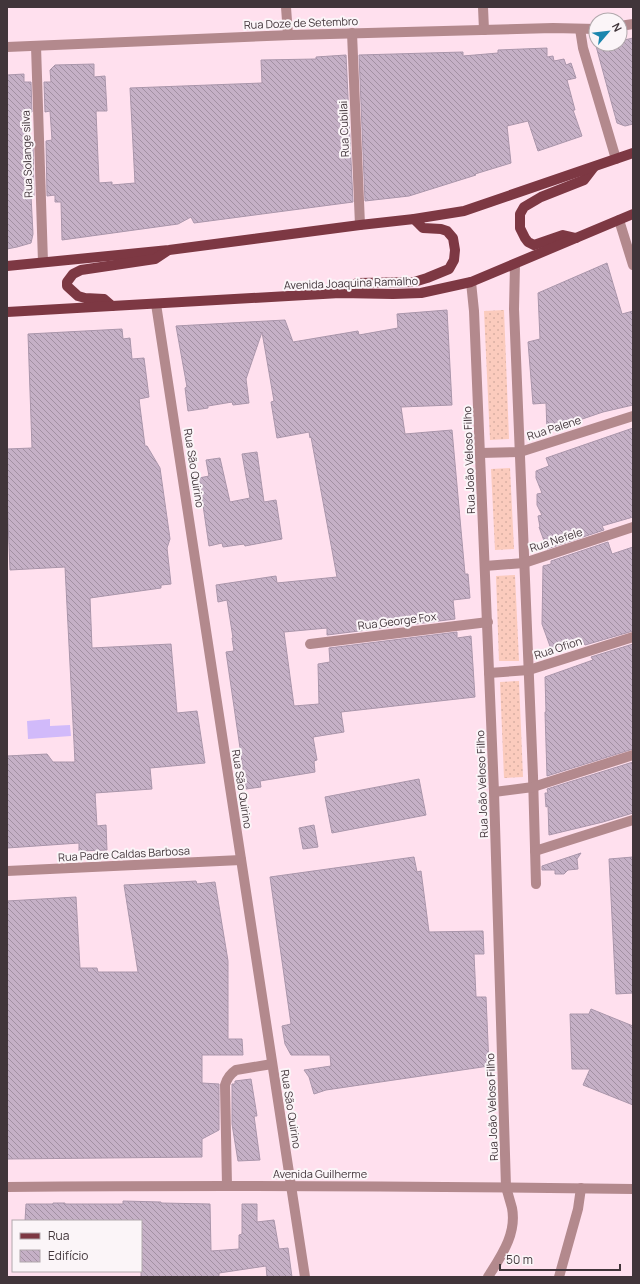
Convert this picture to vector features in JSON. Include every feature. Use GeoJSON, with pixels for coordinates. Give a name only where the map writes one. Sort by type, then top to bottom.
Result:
{"type":"FeatureCollection","features":[{"type":"Feature","properties":{"kind":"main road"},"geometry":{"type":"LineString","coordinates":[[7,266],[169,250],[414,219],[468,210],[633,153]]}},
{"type":"Feature","properties":{"kind":"main road"},"geometry":{"type":"LineString","coordinates":[[576,238],[563,235],[534,245],[528,242],[522,233],[519,222],[520,214],[524,207],[533,201],[584,180],[594,167]]}},
{"type":"Feature","properties":{"kind":"main road","name":"Avenida Joaquina Ramalho"},"geometry":{"type":"LineString","coordinates":[[7,312],[340,293],[421,293],[471,282],[633,214]]}},
{"type":"Feature","properties":{"kind":"main road"},"geometry":{"type":"LineString","coordinates":[[340,293],[357,283],[414,282],[449,269],[454,260],[455,250],[453,238],[447,231],[441,229],[423,228],[414,219]]}},
{"type":"Feature","properties":{"kind":"main road"},"geometry":{"type":"LineString","coordinates":[[112,306],[104,299],[78,296],[67,286],[67,282],[73,274],[80,270],[156,259],[169,250]]}},
{"type":"Feature","properties":{"kind":"street"},"geometry":{"type":"LineString","coordinates":[[286,7],[288,35]]}},
{"type":"Feature","properties":{"kind":"street"},"geometry":{"type":"LineString","coordinates":[[483,7],[484,30]]}},
{"type":"Feature","properties":{"kind":"street","name":"Rua Doze de Setembro"},"geometry":{"type":"LineString","coordinates":[[7,47],[352,33],[553,28],[588,29]]}},
{"type":"Feature","properties":{"kind":"street"},"geometry":{"type":"LineString","coordinates":[[580,29],[583,48],[616,159]]}},
{"type":"Feature","properties":{"kind":"street","name":"Rua Cubilai"},"geometry":{"type":"LineString","coordinates":[[352,33],[360,225]]}},
{"type":"Feature","properties":{"kind":"street","name":"Rua Solange silva"},"geometry":{"type":"LineString","coordinates":[[36,46],[42,262]]}},
{"type":"Feature","properties":{"kind":"street"},"geometry":{"type":"LineString","coordinates":[[619,220],[633,265]]}},
{"type":"Feature","properties":{"kind":"street"},"geometry":{"type":"LineString","coordinates":[[515,264],[514,309],[536,884]]}},
{"type":"Feature","properties":{"kind":"street","name":"Rua João Veloso Filho"},"geometry":{"type":"LineString","coordinates":[[471,282],[474,311],[488,622],[506,1187],[512,1209],[512,1229],[507,1246],[488,1277]]}},
{"type":"Feature","properties":{"kind":"street","name":"Rua São Quirino"},"geometry":{"type":"LineString","coordinates":[[156,304],[305,1277]]}},
{"type":"Feature","properties":{"kind":"street","name":"Rua Palene"},"geometry":{"type":"LineString","coordinates":[[480,453],[520,452],[633,416]]}},
{"type":"Feature","properties":{"kind":"street","name":"Rua Nefele"},"geometry":{"type":"LineString","coordinates":[[485,566],[524,563],[633,527]]}},
{"type":"Feature","properties":{"kind":"street","name":"Rua George Fox"},"geometry":{"type":"LineString","coordinates":[[310,644],[488,622]]}},
{"type":"Feature","properties":{"kind":"street","name":"Rua Ofion"},"geometry":{"type":"LineString","coordinates":[[489,673],[529,670],[633,637]]}},
{"type":"Feature","properties":{"kind":"street"},"geometry":{"type":"LineString","coordinates":[[494,792],[533,787],[633,755]]}},
{"type":"Feature","properties":{"kind":"street"},"geometry":{"type":"LineString","coordinates":[[535,851],[633,820]]}},
{"type":"Feature","properties":{"kind":"street","name":"Rua Padre Caldas Barbosa"},"geometry":{"type":"LineString","coordinates":[[7,871],[241,860]]}},
{"type":"Feature","properties":{"kind":"street"},"geometry":{"type":"LineString","coordinates":[[227,1186],[226,1080],[236,1070],[272,1064]]}},
{"type":"Feature","properties":{"kind":"street","name":"Avenida Guilherme"},"geometry":{"type":"LineString","coordinates":[[7,1186],[506,1187],[633,1189]]}},
{"type":"Feature","properties":{"kind":"street"},"geometry":{"type":"LineString","coordinates":[[559,1277],[578,1209],[581,1188]]}},
{"type":"Feature","properties":{"kind":"shaded area"},"geometry":{"type":"Polygon","coordinates":[[[504,310],[509,439],[490,440],[484,311],[504,310]]]}},
{"type":"Feature","properties":{"kind":"shaded area"},"geometry":{"type":"Polygon","coordinates":[[[510,468],[514,549],[495,550],[491,469],[510,468]]]}},
{"type":"Feature","properties":{"kind":"shaded area"},"geometry":{"type":"Polygon","coordinates":[[[515,575],[519,661],[499,661],[496,576],[515,575]]]}},
{"type":"Feature","properties":{"kind":"shaded area"},"geometry":{"type":"Polygon","coordinates":[[[519,681],[523,777],[504,778],[500,682],[519,681]]]}},
{"type":"Feature","properties":{"kind":"shaded area"},"geometry":{"type":"Polygon","coordinates":[[[50,719],[50,726],[70,725],[71,736],[28,739],[27,721],[50,719]]]}},
{"type":"Feature","properties":{"kind":"building"},"geometry":{"type":"Polygon","coordinates":[[[633,38],[633,124],[625,126],[617,123],[598,52],[628,52],[628,39],[633,38]]]}},
{"type":"Feature","properties":{"kind":"building"},"geometry":{"type":"Polygon","coordinates":[[[547,48],[547,57],[553,56],[554,61],[564,59],[566,65],[571,63],[576,78],[567,80],[575,110],[573,110],[582,136],[538,151],[528,121],[507,126],[511,163],[409,196],[365,201],[359,55],[463,52],[463,56],[498,53],[498,50],[547,48]]]}},
{"type":"Feature","properties":{"kind":"building"},"geometry":{"type":"Polygon","coordinates":[[[346,55],[353,202],[194,223],[191,217],[178,224],[62,240],[61,202],[55,202],[55,195],[47,196],[46,141],[52,140],[50,111],[45,112],[44,82],[51,82],[50,70],[55,65],[94,64],[94,77],[105,76],[107,111],[96,111],[99,183],[112,182],[112,185],[135,183],[130,88],[262,83],[261,60],[316,59],[316,57],[346,55]]]}},
{"type":"Feature","properties":{"kind":"building"},"geometry":{"type":"Polygon","coordinates":[[[24,74],[24,82],[31,82],[32,112],[26,112],[27,141],[33,141],[34,196],[31,196],[33,234],[31,243],[7,249],[7,75],[24,74]]]}},
{"type":"Feature","properties":{"kind":"building"},"geometry":{"type":"Polygon","coordinates":[[[607,263],[622,314],[633,311],[633,405],[603,412],[547,431],[546,403],[533,404],[528,342],[540,339],[538,293],[607,263]]]}},
{"type":"Feature","properties":{"kind":"building"},"geometry":{"type":"Polygon","coordinates":[[[447,310],[452,405],[401,407],[405,434],[452,430],[465,574],[468,574],[470,598],[453,600],[455,619],[327,635],[327,628],[284,632],[294,706],[319,704],[318,664],[330,662],[329,648],[457,632],[457,638],[471,636],[475,697],[341,712],[344,732],[313,737],[317,760],[314,761],[315,772],[260,781],[261,787],[246,789],[226,652],[234,651],[233,638],[227,600],[218,602],[216,585],[276,576],[277,583],[337,577],[309,432],[277,438],[271,402],[274,401],[262,332],[246,379],[249,403],[233,405],[232,402],[188,411],[185,388],[187,387],[176,326],[285,320],[293,342],[358,331],[359,335],[398,328],[397,314],[447,310]]]}},
{"type":"Feature","properties":{"kind":"building"},"geometry":{"type":"Polygon","coordinates":[[[122,329],[123,339],[130,338],[132,359],[144,358],[149,397],[139,399],[145,446],[147,446],[160,468],[170,539],[167,548],[171,584],[161,585],[161,588],[90,598],[92,648],[171,644],[177,713],[197,711],[205,763],[150,768],[152,789],[95,793],[97,826],[106,825],[107,850],[79,851],[79,843],[7,848],[7,756],[47,754],[53,762],[75,762],[65,567],[10,570],[7,449],[32,448],[28,334],[122,329]]]}},
{"type":"Feature","properties":{"kind":"building"},"geometry":{"type":"Polygon","coordinates":[[[633,428],[633,517],[602,526],[604,530],[547,549],[539,527],[538,516],[542,515],[537,505],[537,494],[542,493],[536,478],[536,471],[549,466],[546,458],[633,428]]]}},
{"type":"Feature","properties":{"kind":"building"},"geometry":{"type":"Polygon","coordinates":[[[257,452],[264,502],[276,500],[282,539],[245,546],[244,544],[223,547],[222,543],[209,546],[199,478],[209,476],[206,460],[220,458],[230,502],[250,498],[242,454],[257,452]]]}},
{"type":"Feature","properties":{"kind":"building"},"geometry":{"type":"Polygon","coordinates":[[[608,542],[612,554],[633,547],[633,631],[585,645],[582,639],[551,649],[542,624],[543,566],[551,564],[551,561],[608,542]]]}},
{"type":"Feature","properties":{"kind":"building"},"geometry":{"type":"Polygon","coordinates":[[[633,644],[633,749],[547,776],[545,677],[593,660],[591,657],[633,644]]]}},
{"type":"Feature","properties":{"kind":"building"},"geometry":{"type":"Polygon","coordinates":[[[633,762],[633,813],[549,835],[548,806],[546,807],[545,793],[548,793],[547,789],[633,762]]]}},
{"type":"Feature","properties":{"kind":"building"},"geometry":{"type":"Polygon","coordinates":[[[419,779],[426,815],[332,833],[325,797],[419,779]]]}},
{"type":"Feature","properties":{"kind":"building"},"geometry":{"type":"Polygon","coordinates":[[[314,825],[318,847],[303,849],[299,828],[314,825]]]}},
{"type":"Feature","properties":{"kind":"building"},"geometry":{"type":"Polygon","coordinates":[[[581,853],[577,859],[578,869],[568,870],[564,874],[555,874],[555,870],[542,870],[542,866],[581,853]]]}},
{"type":"Feature","properties":{"kind":"building"},"geometry":{"type":"Polygon","coordinates":[[[414,857],[417,872],[421,871],[429,932],[483,931],[484,954],[474,954],[476,997],[486,997],[489,1066],[326,1090],[314,1094],[309,1077],[304,1070],[331,1066],[330,1055],[291,1055],[285,1044],[282,1026],[291,1024],[270,877],[414,857]]]}},
{"type":"Feature","properties":{"kind":"building"},"geometry":{"type":"Polygon","coordinates":[[[633,857],[633,993],[616,994],[609,859],[633,857]]]}},
{"type":"Feature","properties":{"kind":"building"},"geometry":{"type":"Polygon","coordinates":[[[196,881],[197,884],[215,882],[228,961],[228,1039],[242,1039],[243,1055],[202,1055],[202,1083],[219,1084],[219,1130],[202,1139],[202,1157],[7,1159],[7,901],[76,897],[80,968],[97,968],[98,972],[138,972],[124,885],[196,881]]]}},
{"type":"Feature","properties":{"kind":"building"},"geometry":{"type":"Polygon","coordinates":[[[591,1009],[633,1026],[633,1105],[583,1085],[590,1069],[572,1069],[570,1014],[589,1014],[591,1009]]]}},
{"type":"Feature","properties":{"kind":"building"},"geometry":{"type":"Polygon","coordinates":[[[251,1079],[257,1116],[254,1116],[260,1160],[238,1161],[232,1124],[232,1084],[235,1084],[235,1081],[251,1079]]]}},
{"type":"Feature","properties":{"kind":"building"},"geometry":{"type":"Polygon","coordinates":[[[123,1201],[210,1204],[211,1251],[239,1249],[239,1235],[242,1234],[242,1204],[257,1204],[257,1222],[274,1220],[279,1249],[288,1248],[292,1277],[267,1277],[266,1266],[219,1273],[219,1277],[141,1277],[142,1220],[25,1220],[26,1204],[123,1204],[123,1201]]]}}]}
